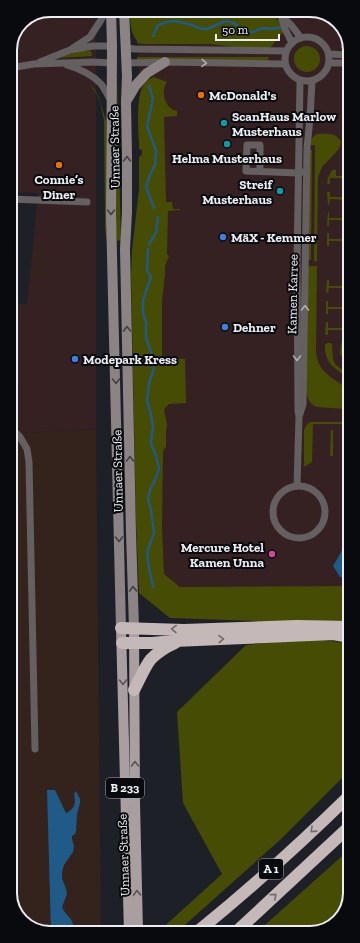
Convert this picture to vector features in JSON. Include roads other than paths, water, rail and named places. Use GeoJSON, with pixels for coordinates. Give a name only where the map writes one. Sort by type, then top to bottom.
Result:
{"type":"FeatureCollection","features":[{"type":"Feature","properties":{"kind":"highway"},"geometry":{"type":"LineString","coordinates":[[121,628],[184,630],[297,626],[343,627]]}},
{"type":"Feature","properties":{"kind":"highway"},"geometry":{"type":"LineString","coordinates":[[128,643],[333,634],[343,636]]}},
{"type":"Feature","properties":{"kind":"highway"},"geometry":{"type":"LineString","coordinates":[[134,690],[150,660],[158,653],[182,640]]}},
{"type":"Feature","properties":{"kind":"highway","name":"A 1"},"geometry":{"type":"LineString","coordinates":[[204,926],[290,852],[343,802]]}},
{"type":"Feature","properties":{"kind":"highway","name":"A 1"},"geometry":{"type":"LineString","coordinates":[[242,926],[343,833]]}},
{"type":"Feature","properties":{"kind":"main road","name":"Unnaer Straße"},"geometry":{"type":"LineString","coordinates":[[111,17],[111,214],[121,628],[128,643],[134,690],[138,926]]}},
{"type":"Feature","properties":{"kind":"main road","name":"Unnaer Straße"},"geometry":{"type":"LineString","coordinates":[[124,17],[126,63],[126,256],[134,628],[128,643],[129,926]]}},
{"type":"Feature","properties":{"kind":"main road"},"geometry":{"type":"LineString","coordinates":[[112,46],[125,48]]}},
{"type":"Feature","properties":{"kind":"main road"},"geometry":{"type":"LineString","coordinates":[[126,102],[143,76],[165,62]]}},
{"type":"Feature","properties":{"kind":"main road"},"geometry":{"type":"LineString","coordinates":[[111,63],[126,63]]}},
{"type":"Feature","properties":{"kind":"street"},"geometry":{"type":"LineString","coordinates":[[70,50],[90,37],[102,17]]}},
{"type":"Feature","properties":{"kind":"street"},"geometry":{"type":"LineString","coordinates":[[284,19],[301,38]]}},
{"type":"Feature","properties":{"kind":"street"},"geometry":{"type":"LineString","coordinates":[[284,19],[292,43]]}},
{"type":"Feature","properties":{"kind":"street"},"geometry":{"type":"LineString","coordinates":[[301,38],[314,38],[320,41],[325,46],[329,54],[328,67],[324,74],[312,81],[300,81],[288,71],[285,64],[286,51],[292,43],[301,38]]}},
{"type":"Feature","properties":{"kind":"street"},"geometry":{"type":"LineString","coordinates":[[34,64],[70,50],[93,46],[112,46]]}},
{"type":"Feature","properties":{"kind":"street"},"geometry":{"type":"LineString","coordinates":[[125,48],[286,51]]}},
{"type":"Feature","properties":{"kind":"street"},"geometry":{"type":"LineString","coordinates":[[329,54],[343,55]]}},
{"type":"Feature","properties":{"kind":"street"},"geometry":{"type":"LineString","coordinates":[[17,67],[34,64],[94,62],[111,63]]}},
{"type":"Feature","properties":{"kind":"street"},"geometry":{"type":"LineString","coordinates":[[126,63],[165,62],[285,64]]}},
{"type":"Feature","properties":{"kind":"street"},"geometry":{"type":"LineString","coordinates":[[329,63],[343,63]]}},
{"type":"Feature","properties":{"kind":"street"},"geometry":{"type":"LineString","coordinates":[[61,64],[90,74],[102,84],[111,103]]}},
{"type":"Feature","properties":{"kind":"street","name":"Kamen Karree"},"geometry":{"type":"LineString","coordinates":[[298,486],[299,416],[297,271],[300,81]]}},
{"type":"Feature","properties":{"kind":"street","name":"Kamen Karree"},"geometry":{"type":"LineString","coordinates":[[299,416],[303,404],[307,148],[312,81]]}},
{"type":"Feature","properties":{"kind":"street"},"geometry":{"type":"LineString","coordinates":[[260,171],[298,173],[307,171]]}},
{"type":"Feature","properties":{"kind":"street"},"geometry":{"type":"LineString","coordinates":[[17,199],[87,202]]}},
{"type":"Feature","properties":{"kind":"street"},"geometry":{"type":"LineString","coordinates":[[17,434],[27,449],[29,462],[35,749]]}},
{"type":"Feature","properties":{"kind":"street"},"geometry":{"type":"LineString","coordinates":[[298,486],[308,488],[318,494],[324,504],[323,522],[320,527],[311,534],[300,538],[289,536],[280,529],[274,520],[273,514],[275,503],[281,493],[298,486]]}},
{"type":"Feature","properties":{"kind":"water"},"geometry":{"type":"Polygon","coordinates":[[[343,548],[343,577],[340,577],[333,566],[343,548]]]}},
{"type":"Feature","properties":{"kind":"water"},"geometry":{"type":"Polygon","coordinates":[[[47,790],[55,790],[66,813],[73,808],[75,800],[74,794],[76,791],[80,799],[80,803],[77,814],[76,831],[72,836],[74,846],[73,852],[64,865],[62,872],[62,878],[67,894],[62,907],[72,921],[73,926],[51,926],[47,790]]]}},
{"type":"Feature","properties":{"kind":"waterway"},"geometry":{"type":"LineString","coordinates":[[153,36],[158,25],[175,21],[202,29],[207,29],[225,21],[234,23],[243,31],[247,32],[252,32],[263,28],[273,29],[282,27]]}},
{"type":"Feature","properties":{"kind":"waterway"},"geometry":{"type":"LineString","coordinates":[[149,86],[153,99],[147,126],[156,151],[155,165],[146,187],[154,208]]}},
{"type":"Feature","properties":{"kind":"waterway"},"geometry":{"type":"LineString","coordinates":[[149,244],[156,233],[158,217]]}},
{"type":"Feature","properties":{"kind":"waterway"},"geometry":{"type":"LineString","coordinates":[[148,249],[147,270],[151,277],[143,300],[143,313],[146,322],[146,338],[152,355],[154,368],[149,383],[147,401],[153,427],[151,443],[159,468],[148,499],[154,532],[147,553],[153,587]]}},
{"type":"Feature","properties":{"kind":"place","name":"McDonald's"},"geometry":{"type":"Point","coordinates":[201,95]}},
{"type":"Feature","properties":{"kind":"place","name":"ScanHaus Marlow Musterhaus"},"geometry":{"type":"Point","coordinates":[224,123]}},
{"type":"Feature","properties":{"kind":"place","name":"Helma Musterhaus"},"geometry":{"type":"Point","coordinates":[227,144]}},
{"type":"Feature","properties":{"kind":"place","name":"Connie’s Diner"},"geometry":{"type":"Point","coordinates":[59,165]}},
{"type":"Feature","properties":{"kind":"place","name":"Streif Musterhaus"},"geometry":{"type":"Point","coordinates":[280,191]}},
{"type":"Feature","properties":{"kind":"place","name":"MäX - Kemmer"},"geometry":{"type":"Point","coordinates":[223,237]}},
{"type":"Feature","properties":{"kind":"place","name":"Dehner"},"geometry":{"type":"Point","coordinates":[225,327]}},
{"type":"Feature","properties":{"kind":"place","name":"Modepark Kress"},"geometry":{"type":"Point","coordinates":[75,359]}},
{"type":"Feature","properties":{"kind":"place","name":"Mercure Hotel Kamen Unna"},"geometry":{"type":"Point","coordinates":[272,554]}}]}
